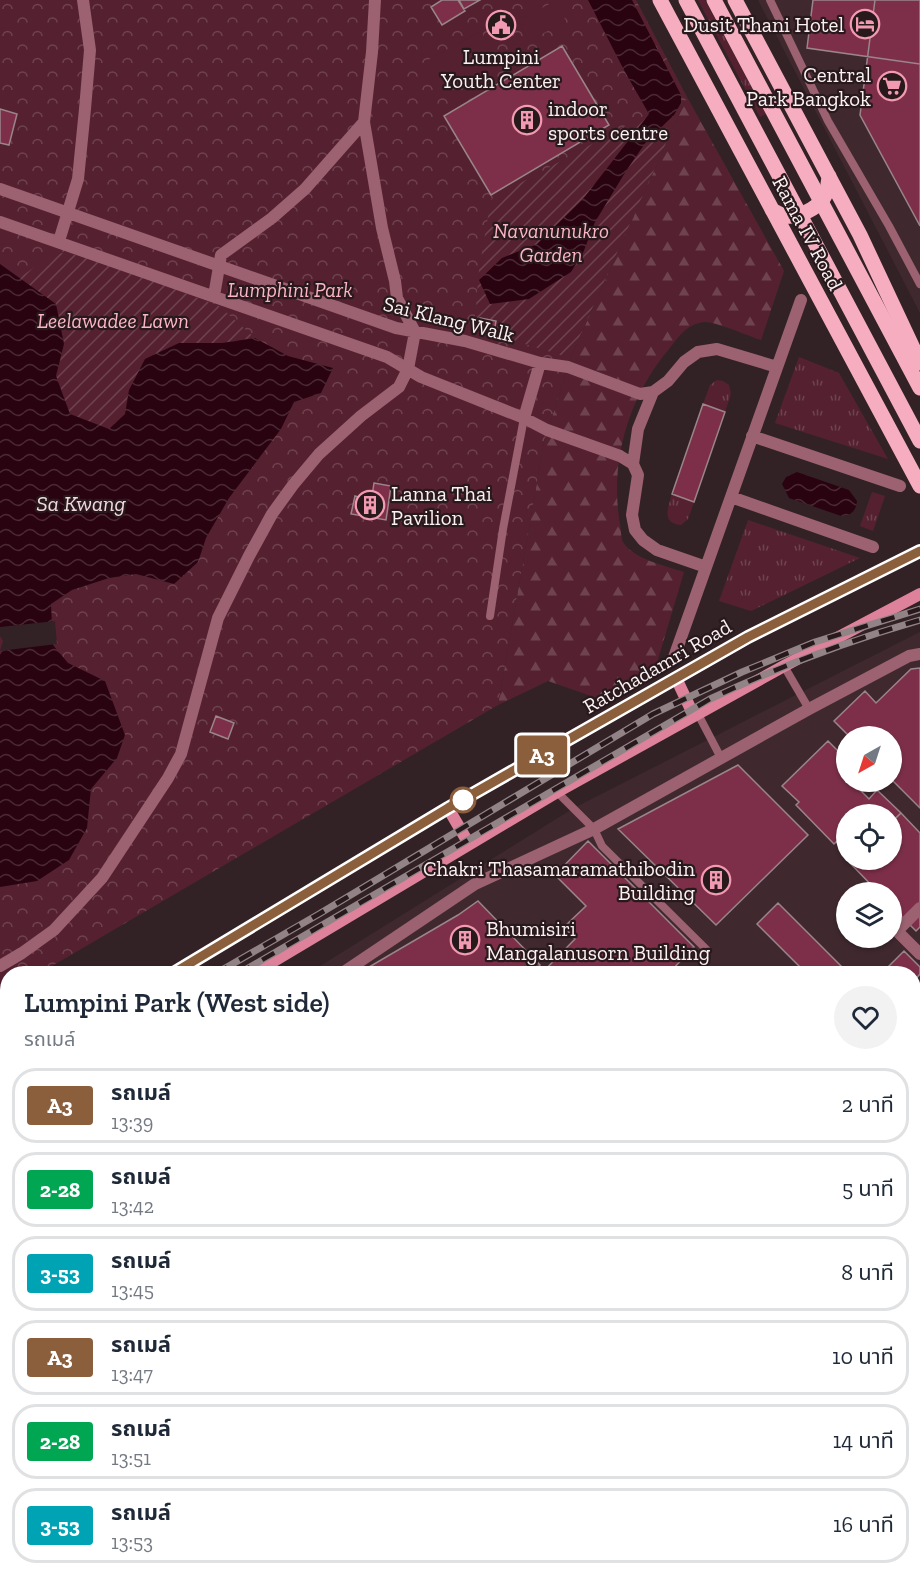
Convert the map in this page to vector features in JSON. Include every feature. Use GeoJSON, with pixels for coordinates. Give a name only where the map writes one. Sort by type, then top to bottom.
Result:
{"type":"FeatureCollection","features":[{"type":"Feature","properties":{"kind":"main road","name":"Rama IV Road"},"geometry":{"type":"LineString","coordinates":[[660,0],[920,486]]}},
{"type":"Feature","properties":{"kind":"main road","name":"Rama IV Road"},"geometry":{"type":"LineString","coordinates":[[686,0],[920,441]]}},
{"type":"Feature","properties":{"kind":"main road","name":"Rama IV Road"},"geometry":{"type":"LineString","coordinates":[[714,0],[920,388]]}},
{"type":"Feature","properties":{"kind":"main road","name":"Rama IV Road"},"geometry":{"type":"LineString","coordinates":[[735,0],[860,234],[918,354]]}},
{"type":"Feature","properties":{"kind":"main road"},"geometry":{"type":"LineString","coordinates":[[772,210],[785,216],[797,216],[812,209],[823,200],[828,189],[829,176]]}},
{"type":"Feature","properties":{"kind":"main road","name":"Ratchadamri Road"},"geometry":{"type":"LineString","coordinates":[[185,966],[448,808],[748,637],[920,551]]}},
{"type":"Feature","properties":{"kind":"main road"},"geometry":{"type":"LineString","coordinates":[[265,966],[557,792],[784,666],[920,594]]}},
{"type":"Feature","properties":{"kind":"main road"},"geometry":{"type":"LineString","coordinates":[[676,678],[696,715]]}},
{"type":"Feature","properties":{"kind":"main road"},"geometry":{"type":"LineString","coordinates":[[448,808],[469,844]]}},
{"type":"Feature","properties":{"kind":"street"},"geometry":{"type":"LineString","coordinates":[[58,241],[78,179],[90,50],[83,0]]}},
{"type":"Feature","properties":{"kind":"street"},"geometry":{"type":"LineString","coordinates":[[0,966],[54,930],[102,879],[168,778],[181,754],[218,618],[272,514],[319,454],[355,421],[399,387],[408,369],[415,332],[397,298],[382,228],[364,122],[375,0]]}},
{"type":"Feature","properties":{"kind":"street"},"geometry":{"type":"LineString","coordinates":[[214,296],[221,255],[272,218],[304,189],[364,122]]}},
{"type":"Feature","properties":{"kind":"street","name":"Sai Klang Walk"},"geometry":{"type":"LineString","coordinates":[[0,189],[385,324],[465,341],[540,363],[568,367],[640,394],[654,392]]}},
{"type":"Feature","properties":{"kind":"street"},"geometry":{"type":"LineString","coordinates":[[0,222],[387,357],[421,377],[524,418],[547,430],[620,456],[633,464]]}},
{"type":"Feature","properties":{"kind":"street"},"geometry":{"type":"LineString","coordinates":[[673,660],[801,300]]}},
{"type":"Feature","properties":{"kind":"street"},"geometry":{"type":"LineString","coordinates":[[706,567],[657,550],[643,540],[635,530],[632,515],[638,475],[633,464],[638,429],[654,392],[668,381],[684,362],[698,352],[717,349],[777,368]]}},
{"type":"Feature","properties":{"kind":"street"},"geometry":{"type":"LineString","coordinates":[[524,418],[540,363]]}},
{"type":"Feature","properties":{"kind":"street"},"geometry":{"type":"LineString","coordinates":[[753,436],[900,486]]}},
{"type":"Feature","properties":{"kind":"street"},"geometry":{"type":"LineString","coordinates":[[731,497],[873,547]]}},
{"type":"Feature","properties":{"kind":"street"},"geometry":{"type":"LineString","coordinates":[[353,966],[475,884],[594,829],[809,709],[909,656],[920,654]]}},
{"type":"Feature","properties":{"kind":"street"},"geometry":{"type":"LineString","coordinates":[[920,908],[897,931],[920,954]]}},
{"type":"Feature","properties":{"kind":"lane"},"geometry":{"type":"LineString","coordinates":[[770,0],[828,121],[920,284]]}},
{"type":"Feature","properties":{"kind":"lane"},"geometry":{"type":"LineString","coordinates":[[490,616],[524,418]]}},
{"type":"Feature","properties":{"kind":"lane"},"geometry":{"type":"LineString","coordinates":[[784,666],[809,709]]}},
{"type":"Feature","properties":{"kind":"lane"},"geometry":{"type":"LineString","coordinates":[[696,715],[721,758]]}},
{"type":"Feature","properties":{"kind":"lane"},"geometry":{"type":"LineString","coordinates":[[557,792],[594,829],[602,846],[707,950]]}},
{"type":"Feature","properties":{"kind":"shaded area"},"geometry":{"type":"Polygon","coordinates":[[[758,0],[920,0],[920,313],[861,199],[758,0]]]}},
{"type":"Feature","properties":{"kind":"shaded area"},"geometry":{"type":"Polygon","coordinates":[[[920,632],[920,966],[320,966],[574,808],[920,632]]]}},
{"type":"Feature","properties":{"kind":"green space","name":"Lumphini Park"},"geometry":{"type":"Polygon","coordinates":[[[0,0],[636,0],[687,97],[571,357],[544,442],[498,705],[52,966],[0,966],[0,0]]]}},
{"type":"Feature","properties":{"kind":"green space"},"geometry":{"type":"Polygon","coordinates":[[[698,0],[705,0],[766,114],[760,117],[698,0]]]}},
{"type":"Feature","properties":{"kind":"green space"},"geometry":{"type":"Polygon","coordinates":[[[555,1],[566,21],[529,41],[518,21],[555,1]]]}},
{"type":"Feature","properties":{"kind":"green space"},"geometry":{"type":"Polygon","coordinates":[[[481,31],[497,61],[437,93],[421,64],[481,31]]]}},
{"type":"Feature","properties":{"kind":"green space"},"geometry":{"type":"Polygon","coordinates":[[[687,97],[784,271],[761,340],[709,322],[698,323],[688,328],[655,367],[643,387],[625,431],[617,477],[617,501],[623,542],[634,553],[642,557],[684,572],[656,666],[597,698],[548,681],[498,705],[544,442],[571,357],[687,97]]]}},
{"type":"Feature","properties":{"kind":"green space","name":"Navanunukro Garden"},"geometry":{"type":"Polygon","coordinates":[[[649,113],[671,132],[570,358],[474,328],[479,270],[491,199],[649,113]]]}},
{"type":"Feature","properties":{"kind":"green space","name":"Leelawadee Lawn"},"geometry":{"type":"Polygon","coordinates":[[[62,253],[92,258],[219,306],[255,338],[222,343],[129,390],[125,414],[109,429],[70,414],[56,376],[64,344],[56,304],[19,278],[52,255],[62,253]]]}},
{"type":"Feature","properties":{"kind":"green space"},"geometry":{"type":"Polygon","coordinates":[[[799,357],[839,373],[888,459],[775,423],[799,357]]]}},
{"type":"Feature","properties":{"kind":"green space"},"geometry":{"type":"Polygon","coordinates":[[[717,380],[729,385],[731,394],[725,412],[703,404],[710,385],[717,380]]]}},
{"type":"Feature","properties":{"kind":"green space"},"geometry":{"type":"Polygon","coordinates":[[[872,492],[885,496],[873,531],[860,526],[872,492]]]}},
{"type":"Feature","properties":{"kind":"green space"},"geometry":{"type":"Polygon","coordinates":[[[672,494],[694,502],[688,519],[681,525],[675,524],[668,518],[672,494]]]}},
{"type":"Feature","properties":{"kind":"green space"},"geometry":{"type":"Polygon","coordinates":[[[748,520],[860,558],[751,611],[719,601],[748,520]]]}},
{"type":"Feature","properties":{"kind":"water"},"geometry":{"type":"Polygon","coordinates":[[[588,0],[632,0],[681,95],[681,103],[674,115],[646,142],[626,171],[595,222],[583,253],[571,272],[529,299],[490,304],[479,280],[502,258],[537,244],[583,199],[649,114],[588,0]]]}},
{"type":"Feature","properties":{"kind":"water","name":"Sa Kwang"},"geometry":{"type":"Polygon","coordinates":[[[0,264],[56,304],[64,344],[56,376],[70,414],[109,429],[125,414],[129,390],[145,359],[179,343],[222,343],[255,338],[288,356],[333,368],[321,393],[294,402],[281,429],[229,498],[206,538],[198,562],[174,584],[136,574],[109,578],[72,590],[51,604],[53,645],[68,663],[105,681],[125,735],[117,758],[91,789],[87,828],[69,860],[37,881],[0,887],[0,655],[7,641],[0,631],[0,264]]]}},
{"type":"Feature","properties":{"kind":"water"},"geometry":{"type":"Polygon","coordinates":[[[797,472],[849,490],[857,501],[854,510],[848,515],[841,516],[789,498],[782,484],[786,477],[797,472]]]}},
{"type":"Feature","properties":{"kind":"pier"},"geometry":{"type":"Polygon","coordinates":[[[55,621],[57,644],[0,651],[3,641],[0,636],[0,627],[55,621]]]}},
{"type":"Feature","properties":{"kind":"building"},"geometry":{"type":"Polygon","coordinates":[[[442,0],[458,0],[465,11],[442,25],[431,7],[442,0]]]}},
{"type":"Feature","properties":{"kind":"building"},"geometry":{"type":"Polygon","coordinates":[[[459,0],[480,0],[464,9],[459,0]]]}},
{"type":"Feature","properties":{"kind":"building","name":"Dusit Thani Hotel"},"geometry":{"type":"Polygon","coordinates":[[[813,0],[920,0],[920,64],[807,48],[813,0]]]}},
{"type":"Feature","properties":{"kind":"building","name":"Central Park Bangkok"},"geometry":{"type":"Polygon","coordinates":[[[875,0],[920,0],[920,226],[860,115],[875,0]]]}},
{"type":"Feature","properties":{"kind":"building","name":"indoor sports centre"},"geometry":{"type":"Polygon","coordinates":[[[562,46],[609,125],[491,195],[444,116],[562,46]]]}},
{"type":"Feature","properties":{"kind":"building"},"geometry":{"type":"Polygon","coordinates":[[[0,109],[17,114],[9,145],[0,143],[0,109]]]}},
{"type":"Feature","properties":{"kind":"building"},"geometry":{"type":"Polygon","coordinates":[[[480,318],[496,321],[494,332],[477,328],[480,318]]]}},
{"type":"Feature","properties":{"kind":"building"},"geometry":{"type":"Polygon","coordinates":[[[703,404],[725,412],[694,502],[672,494],[703,404]]]}},
{"type":"Feature","properties":{"kind":"building","name":"Lanna Thai Pavilion"},"geometry":{"type":"Polygon","coordinates":[[[374,483],[391,486],[386,520],[351,514],[355,496],[365,499],[372,496],[374,483]]]}},
{"type":"Feature","properties":{"kind":"building"},"geometry":{"type":"Polygon","coordinates":[[[920,668],[920,808],[902,790],[902,726],[839,726],[834,721],[865,691],[876,703],[911,669],[920,668]]]}},
{"type":"Feature","properties":{"kind":"building"},"geometry":{"type":"Polygon","coordinates":[[[216,716],[234,723],[228,739],[210,732],[216,716]]]}},
{"type":"Feature","properties":{"kind":"building"},"geometry":{"type":"Polygon","coordinates":[[[828,741],[836,749],[836,792],[862,792],[869,799],[875,792],[879,792],[892,804],[836,804],[836,842],[834,844],[796,805],[799,802],[782,786],[828,741]]]}},
{"type":"Feature","properties":{"kind":"building","name":"Chakri Thasamaramathibodin Building"},"geometry":{"type":"Polygon","coordinates":[[[738,765],[808,835],[716,925],[618,829],[738,765]]]}},
{"type":"Feature","properties":{"kind":"building"},"geometry":{"type":"Polygon","coordinates":[[[902,814],[920,833],[920,927],[916,931],[902,917],[902,882],[868,882],[857,870],[902,870],[902,814]]]}},
{"type":"Feature","properties":{"kind":"building"},"geometry":{"type":"Polygon","coordinates":[[[588,841],[694,947],[676,966],[549,966],[575,939],[564,927],[586,906],[555,875],[588,841]]]}},
{"type":"Feature","properties":{"kind":"building","name":"Bhumisiri Mangalanusorn Building"},"geometry":{"type":"Polygon","coordinates":[[[478,901],[540,965],[371,966],[478,901]]]}},
{"type":"Feature","properties":{"kind":"building"},"geometry":{"type":"Polygon","coordinates":[[[778,903],[841,966],[799,966],[757,924],[778,903]]]}},
{"type":"Feature","properties":{"kind":"building"},"geometry":{"type":"Polygon","coordinates":[[[904,951],[919,966],[889,966],[904,951]]]}},
{"type":"Feature","properties":{"kind":"railway"},"geometry":{"type":"LineString","coordinates":[[229,966],[653,714],[742,672],[815,642],[920,609]]}},
{"type":"Feature","properties":{"kind":"railway"},"geometry":{"type":"LineString","coordinates":[[252,966],[710,699],[813,655],[920,620]]}},
{"type":"Feature","properties":{"kind":"bus line","name":"A3"},"geometry":{"type":"LineString","coordinates":[[185,966],[448,808],[748,637],[920,551]]}},
{"type":"Feature","properties":{"kind":"place","name":"Dusit Thani Hotel"},"geometry":{"type":"Point","coordinates":[865,24]}},
{"type":"Feature","properties":{"kind":"place","name":"Lumpini Youth Center"},"geometry":{"type":"Point","coordinates":[501,25]}},
{"type":"Feature","properties":{"kind":"place","name":"Central Park Bangkok"},"geometry":{"type":"Point","coordinates":[892,86]}},
{"type":"Feature","properties":{"kind":"place","name":"indoor sports centre"},"geometry":{"type":"Point","coordinates":[527,120]}},
{"type":"Feature","properties":{"kind":"place","name":"Lanna Thai Pavilion"},"geometry":{"type":"Point","coordinates":[370,505]}},
{"type":"Feature","properties":{"kind":"place","name":"Chakri Thasamaramathibodin Building"},"geometry":{"type":"Point","coordinates":[716,880]}},
{"type":"Feature","properties":{"kind":"place","name":"Bhumisiri Mangalanusorn Building"},"geometry":{"type":"Point","coordinates":[465,940]}}]}
